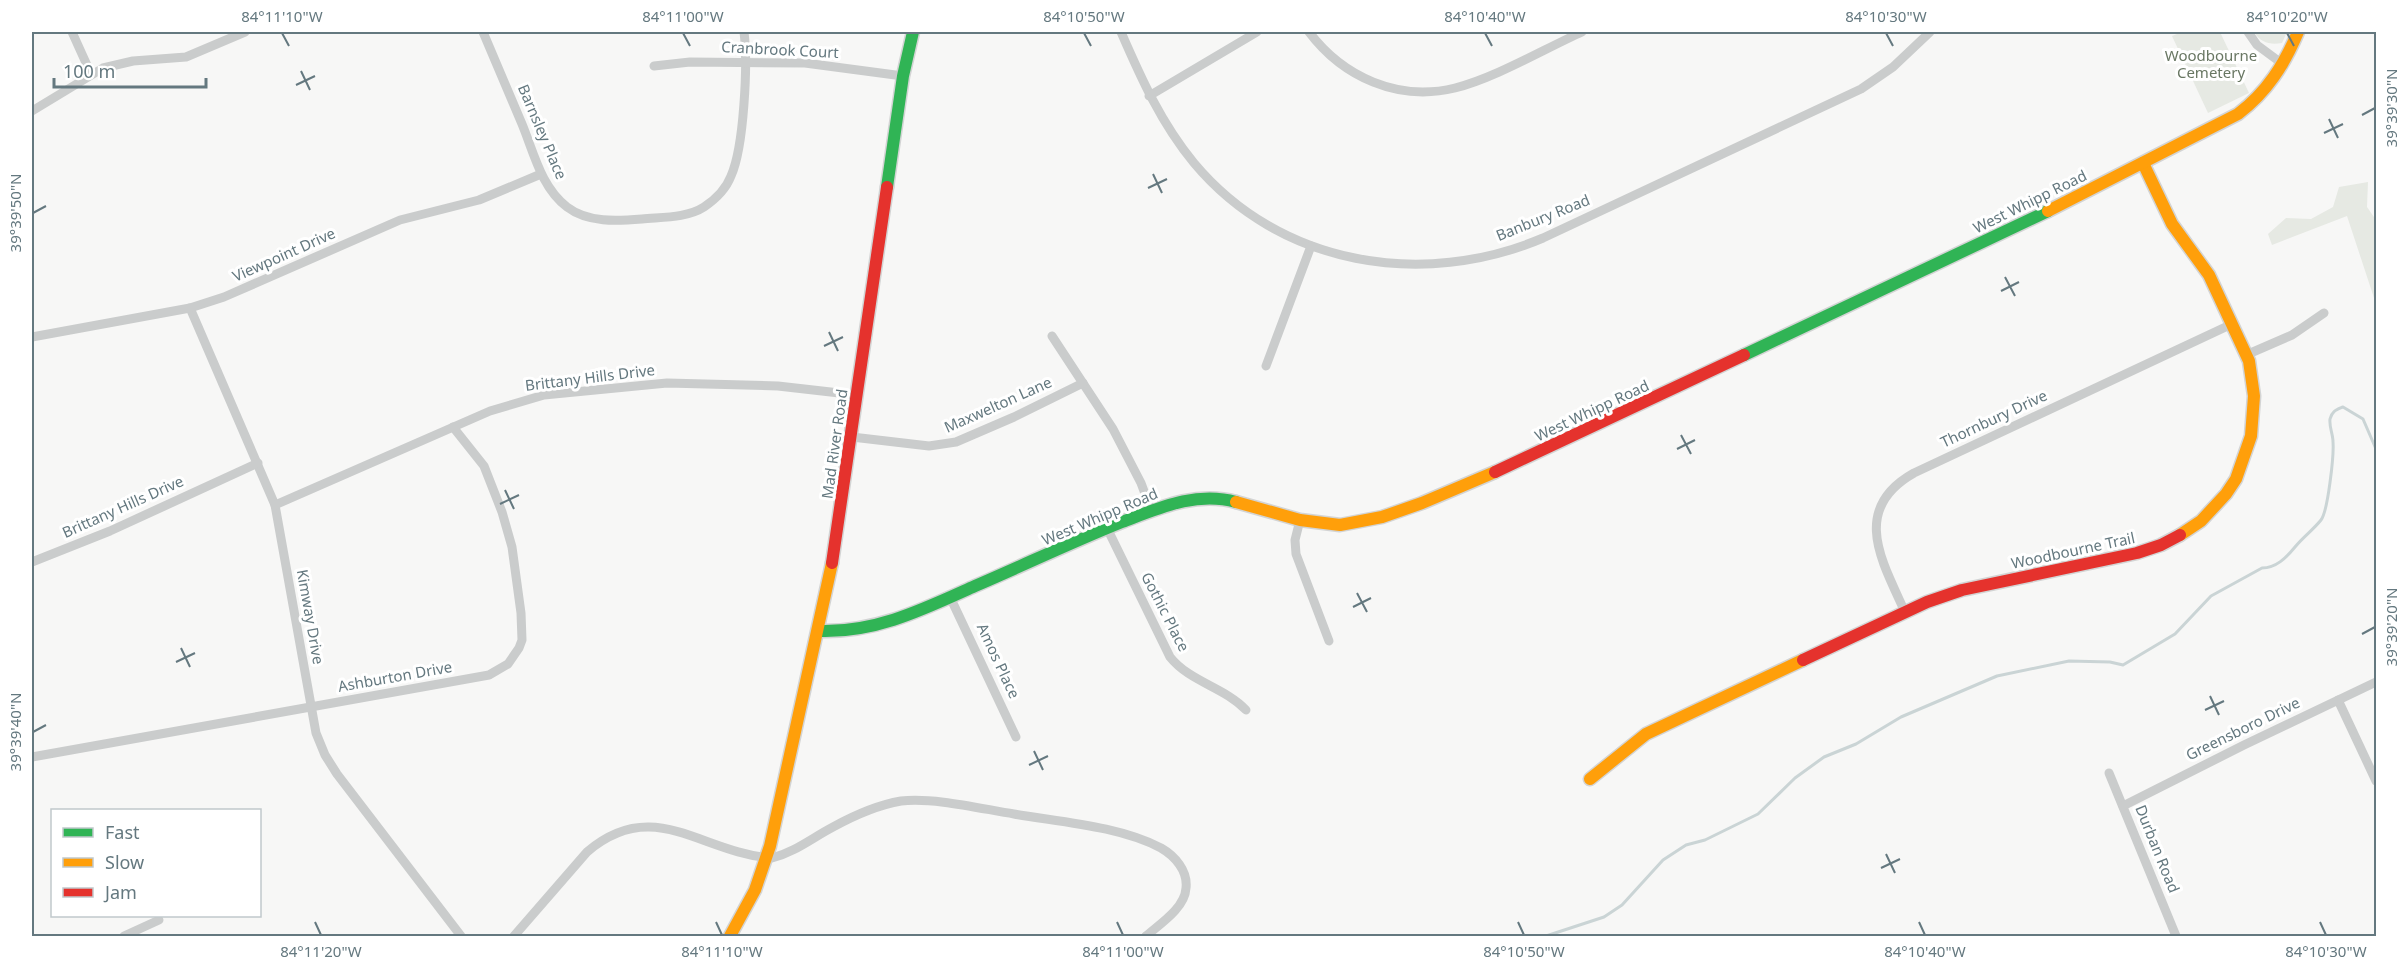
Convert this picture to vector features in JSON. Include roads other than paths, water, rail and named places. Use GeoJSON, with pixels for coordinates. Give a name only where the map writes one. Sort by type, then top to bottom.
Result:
{"type":"FeatureCollection","features":[{"type":"Feature","properties":{"kind":"street"},"geometry":{"type":"LineString","coordinates":[[72,32],[91,74]]}},
{"type":"Feature","properties":{"kind":"street"},"geometry":{"type":"LineString","coordinates":[[32,111],[103,68],[134,61],[186,57],[246,32]]}},
{"type":"Feature","properties":{"kind":"street","name":"Barnsley Place"},"geometry":{"type":"LineString","coordinates":[[483,32],[542,174],[554,195],[580,215],[599,219],[638,219],[688,213],[702,208],[723,191],[732,174],[737,151],[746,62],[744,32]]}},
{"type":"Feature","properties":{"kind":"street","name":"Mad River Road"},"geometry":{"type":"LineString","coordinates":[[730,936],[755,890],[767,857],[783,798],[819,631],[852,437],[903,76],[913,32]]}},
{"type":"Feature","properties":{"kind":"street","name":"Banbury Road"},"geometry":{"type":"LineString","coordinates":[[1121,32],[1149,96],[1174,138],[1208,179],[1248,212],[1269,226],[1311,246],[1371,261],[1420,266],[1461,262],[1519,248],[1861,89],[1893,67],[1930,32]]}},
{"type":"Feature","properties":{"kind":"street"},"geometry":{"type":"LineString","coordinates":[[1149,96],[1257,32]]}},
{"type":"Feature","properties":{"kind":"street"},"geometry":{"type":"LineString","coordinates":[[1309,32],[1331,57],[1362,78],[1390,88],[1430,91],[1454,88],[1474,82],[1582,32]]}},
{"type":"Feature","properties":{"kind":"street"},"geometry":{"type":"LineString","coordinates":[[2248,32],[2257,45],[2284,65]]}},
{"type":"Feature","properties":{"kind":"street","name":"West Whipp Road"},"geometry":{"type":"LineString","coordinates":[[819,631],[845,632],[913,614],[1107,528],[1151,510],[1188,500],[1221,498],[1321,524],[1355,523],[1382,517],[1466,484],[1542,451],[2042,214],[2250,106],[2274,81],[2284,65],[2298,32]]}},
{"type":"Feature","properties":{"kind":"street","name":"Cranbrook Court"},"geometry":{"type":"LineString","coordinates":[[654,66],[690,62],[805,63],[903,76]]}},
{"type":"Feature","properties":{"kind":"street","name":"Woodbourne Trail"},"geometry":{"type":"LineString","coordinates":[[1590,779],[1646,734],[1905,612],[1962,590],[2145,550],[2170,541],[2201,521],[2215,508],[2236,479],[2251,436],[2254,396],[2246,355],[2209,275],[2183,241],[2160,202],[2143,163]]}},
{"type":"Feature","properties":{"kind":"street","name":"Viewpoint Drive"},"geometry":{"type":"LineString","coordinates":[[32,337],[190,308],[224,297],[400,220],[479,200],[542,174]]}},
{"type":"Feature","properties":{"kind":"street"},"geometry":{"type":"LineString","coordinates":[[1266,366],[1311,246]]}},
{"type":"Feature","properties":{"kind":"street","name":"Kimway Drive"},"geometry":{"type":"LineString","coordinates":[[190,308],[275,505],[315,733],[325,755],[461,936]]}},
{"type":"Feature","properties":{"kind":"street"},"geometry":{"type":"LineString","coordinates":[[2246,355],[2292,335],[2324,313]]}},
{"type":"Feature","properties":{"kind":"street","name":"Thornbury Drive"},"geometry":{"type":"LineString","coordinates":[[1905,612],[1881,560],[1875,530],[1879,510],[1895,486],[1914,473],[2232,324]]}},
{"type":"Feature","properties":{"kind":"street"},"geometry":{"type":"LineString","coordinates":[[1052,336],[1113,429],[1144,490],[1151,510]]}},
{"type":"Feature","properties":{"kind":"street","name":"Brittany Hills Drive"},"geometry":{"type":"LineString","coordinates":[[275,505],[504,405],[544,395],[667,383],[778,386],[857,395]]}},
{"type":"Feature","properties":{"kind":"street","name":"Maxwelton Lane"},"geometry":{"type":"LineString","coordinates":[[852,437],[929,446],[956,442],[1083,383]]}},
{"type":"Feature","properties":{"kind":"street","name":"Ashburton Drive"},"geometry":{"type":"LineString","coordinates":[[32,757],[489,675],[508,664],[519,648],[523,630],[509,532],[484,466],[453,427]]}},
{"type":"Feature","properties":{"kind":"street","name":"Brittany Hills Drive"},"geometry":{"type":"LineString","coordinates":[[32,562],[110,531],[258,463]]}},
{"type":"Feature","properties":{"kind":"street"},"geometry":{"type":"LineString","coordinates":[[1300,520],[1295,540],[1296,554],[1329,640]]}},
{"type":"Feature","properties":{"kind":"street","name":"Gothic Place"},"geometry":{"type":"LineString","coordinates":[[1107,528],[1170,657],[1185,672],[1226,693],[1246,710]]}},
{"type":"Feature","properties":{"kind":"street","name":"Amos Place"},"geometry":{"type":"LineString","coordinates":[[951,599],[1016,737]]}},
{"type":"Feature","properties":{"kind":"street","name":"Greensboro Drive"},"geometry":{"type":"LineString","coordinates":[[2123,806],[2376,682]]}},
{"type":"Feature","properties":{"kind":"street"},"geometry":{"type":"LineString","coordinates":[[2338,700],[2376,781]]}},
{"type":"Feature","properties":{"kind":"street","name":"Durban Road"},"geometry":{"type":"LineString","coordinates":[[2109,773],[2176,936]]}},
{"type":"Feature","properties":{"kind":"street"},"geometry":{"type":"LineString","coordinates":[[514,936],[586,852],[598,842],[620,830],[642,826],[657,827],[767,857],[790,852],[855,816],[902,801],[966,806],[1090,827],[1126,835],[1161,848],[1177,861],[1183,870],[1187,887],[1182,901],[1146,936]]}},
{"type":"Feature","properties":{"kind":"street"},"geometry":{"type":"LineString","coordinates":[[124,936],[159,920]]}},
{"type":"Feature","properties":{"kind":"waterway"},"geometry":{"type":"LineString","coordinates":[[1546,936],[1604,917],[1622,905],[1663,860],[1686,845],[1705,840],[1758,814],[1795,778],[1824,757],[1856,744],[1901,717],[1997,676],[2069,661],[2110,662],[2123,665],[2175,634],[2211,596],[2262,568],[2280,562],[2321,520],[2330,482],[2333,449],[2330,419],[2335,411],[2343,407],[2363,419],[2376,449]]}},
{"type":"Feature","properties":{"kind":"park label","name":"Woodbourne Cemetery"},"geometry":{"type":"Point","coordinates":[2211,64]}}]}
